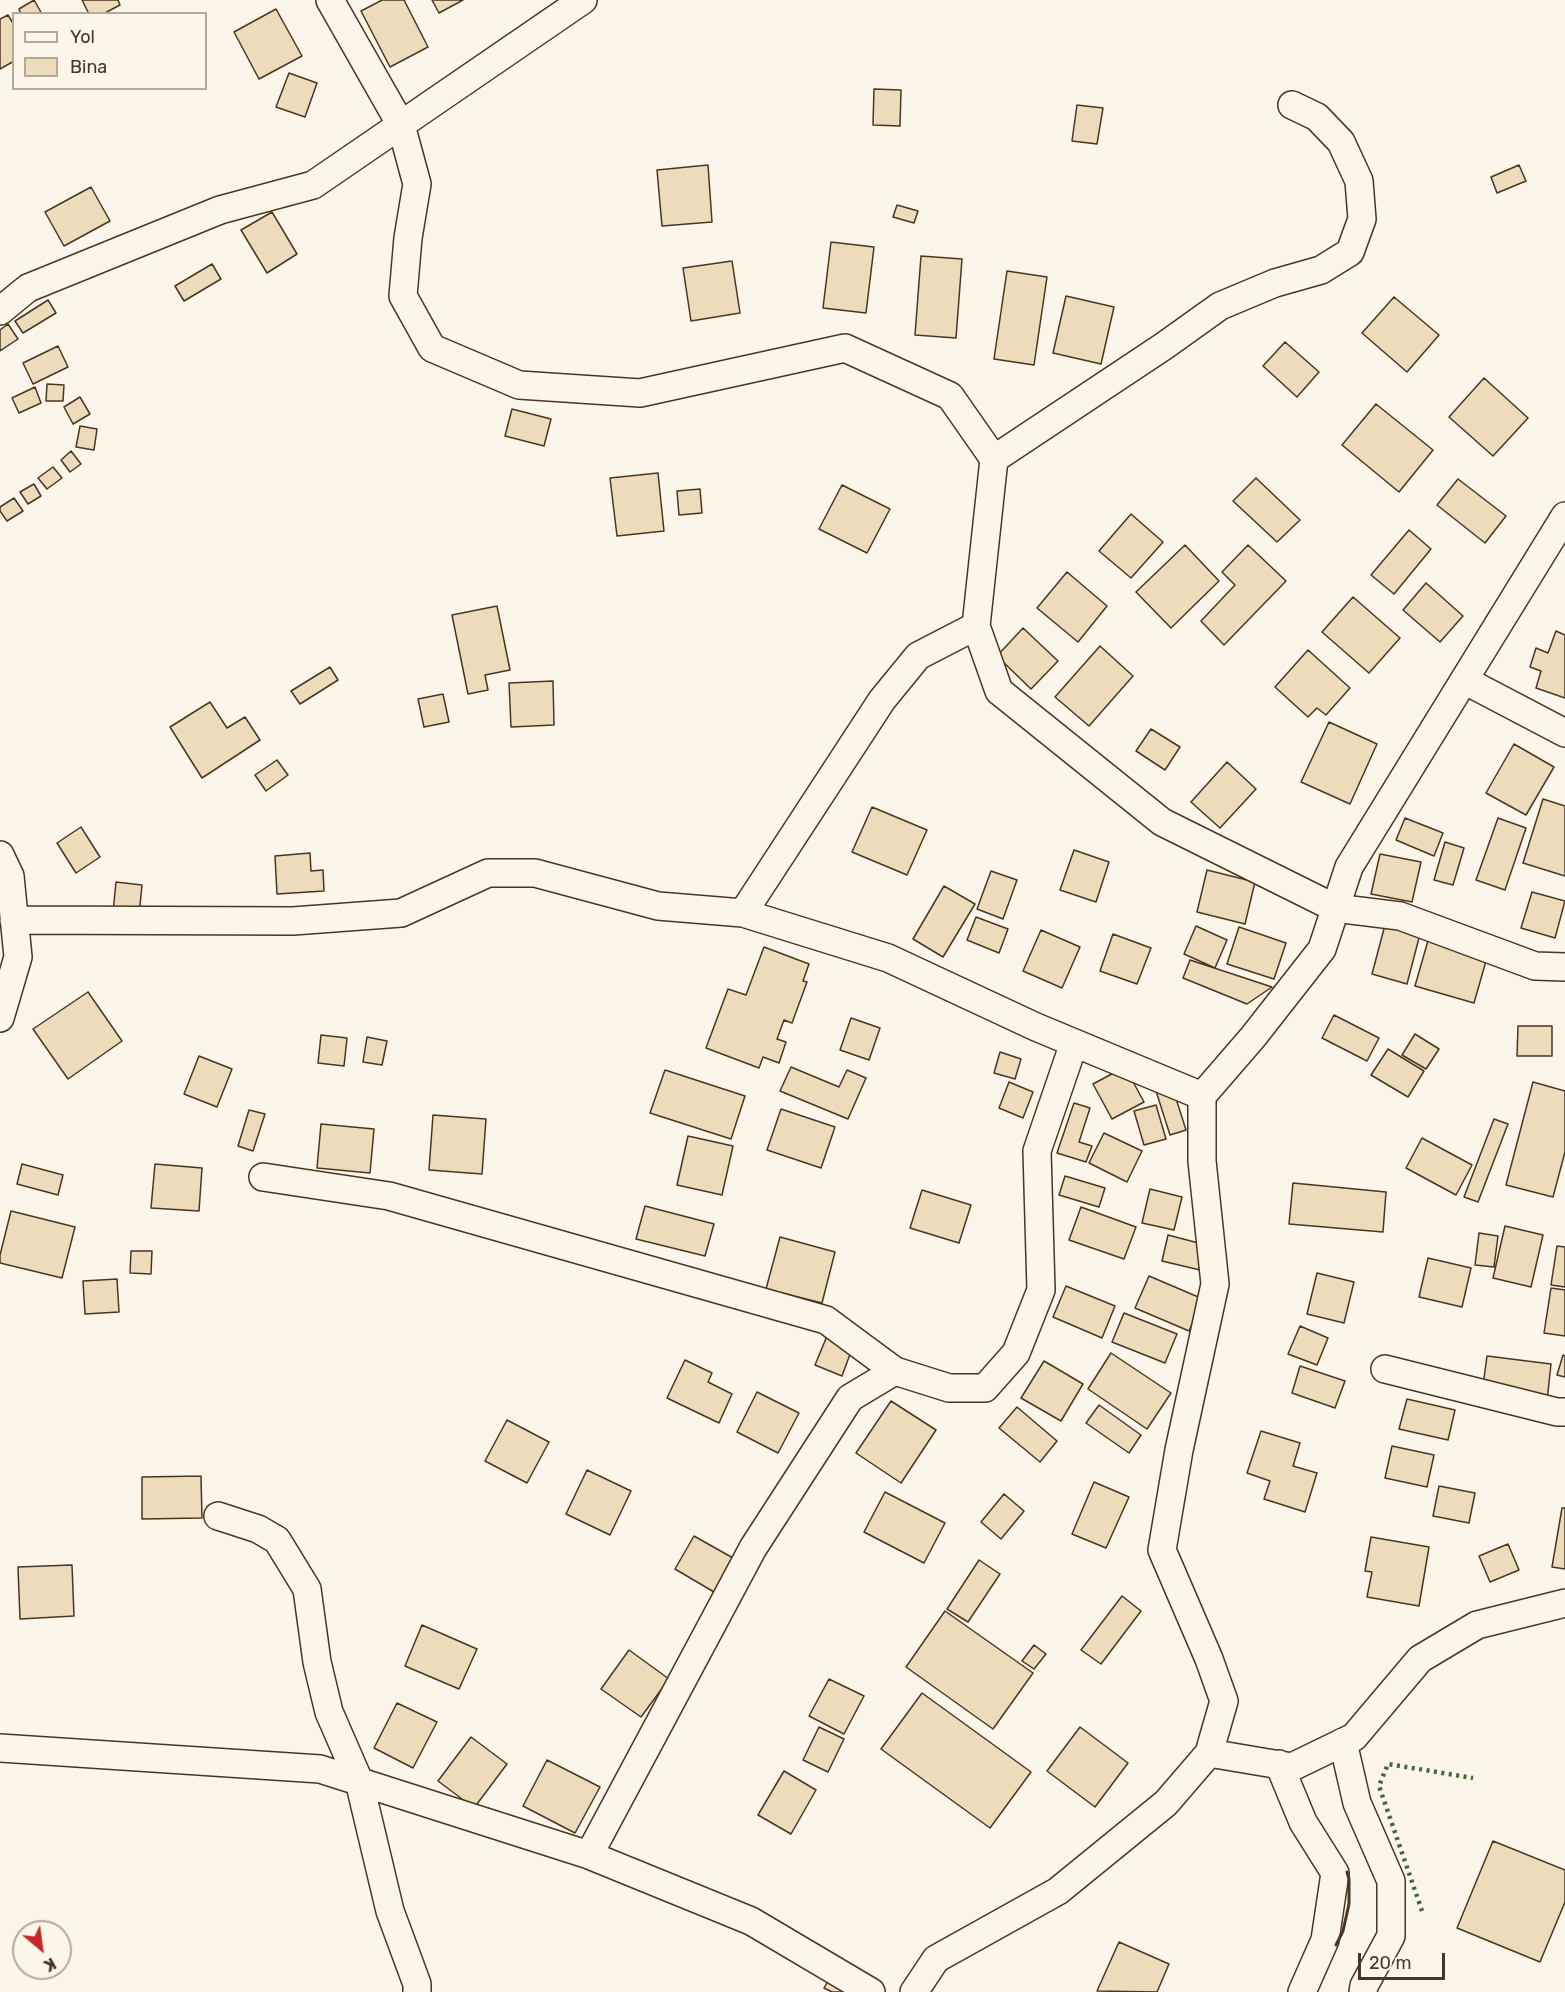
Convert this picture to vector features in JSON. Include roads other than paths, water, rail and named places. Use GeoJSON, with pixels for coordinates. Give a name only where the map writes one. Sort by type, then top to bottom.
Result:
{"type":"FeatureCollection","features":[{"type":"Feature","properties":{"kind":"street"},"geometry":{"type":"LineString","coordinates":[[330,0],[401,125],[417,184],[408,238],[403,296],[432,348],[519,385],[640,393],[845,348],[950,396],[994,459],[976,626],[999,691],[1162,822],[1335,908],[1400,916],[1535,966],[1565,968]]}},
{"type":"Feature","properties":{"kind":"street"},"geometry":{"type":"LineString","coordinates":[[0,311],[28,288],[220,210],[313,184],[583,0]]}},
{"type":"Feature","properties":{"kind":"street"},"geometry":{"type":"LineString","coordinates":[[994,459],[1220,306],[1275,283],[1321,270],[1350,252],[1362,219],[1359,181],[1341,142],[1317,117],[1292,105]]}},
{"type":"Feature","properties":{"kind":"street"},"geometry":{"type":"LineString","coordinates":[[914,1992],[936,1959],[1058,1891],[1166,1803],[1209,1753],[1224,1701],[1209,1659],[1162,1550],[1179,1450],[1215,1284],[1202,1161],[1202,1096],[1253,1037],[1322,949],[1349,867],[1565,516]]}},
{"type":"Feature","properties":{"kind":"street"},"geometry":{"type":"LineString","coordinates":[[743,913],[882,700],[918,656],[976,626]]}},
{"type":"Feature","properties":{"kind":"street"},"geometry":{"type":"LineString","coordinates":[[1464,680],[1565,733]]}},
{"type":"Feature","properties":{"kind":"street"},"geometry":{"type":"LineString","coordinates":[[0,855],[9,876],[18,957],[0,1018]]}},
{"type":"Feature","properties":{"kind":"street"},"geometry":{"type":"LineString","coordinates":[[14,920],[293,921],[401,913],[488,873],[535,873],[658,906],[743,913],[888,958],[1074,1043],[1202,1096]]}},
{"type":"Feature","properties":{"kind":"street"},"geometry":{"type":"LineString","coordinates":[[263,1177],[389,1196],[826,1320],[895,1371],[949,1388],[985,1388],[1016,1353],[1041,1290],[1037,1151],[1074,1043]]}},
{"type":"Feature","properties":{"kind":"street"},"geometry":{"type":"LineString","coordinates":[[1385,1369],[1557,1412],[1565,1412]]}},
{"type":"Feature","properties":{"kind":"street"},"geometry":{"type":"LineString","coordinates":[[589,1855],[753,1548],[850,1398],[895,1371]]}},
{"type":"Feature","properties":{"kind":"street"},"geometry":{"type":"LineString","coordinates":[[218,1516],[258,1529],[277,1540],[307,1589],[318,1662],[330,1712],[359,1781],[390,1911],[417,1984],[417,1992]]}},
{"type":"Feature","properties":{"kind":"street"},"geometry":{"type":"LineString","coordinates":[[1209,1753],[1292,1767],[1354,1737],[1420,1659],[1478,1625],[1565,1603]]}},
{"type":"Feature","properties":{"kind":"street"},"geometry":{"type":"LineString","coordinates":[[1343,1742],[1358,1803],[1391,1881],[1391,1936],[1363,1992]]}},
{"type":"Feature","properties":{"kind":"street"},"geometry":{"type":"LineString","coordinates":[[0,1748],[320,1769],[589,1855],[751,1921],[871,1992]]}},
{"type":"Feature","properties":{"kind":"street"},"geometry":{"type":"LineString","coordinates":[[1279,1764],[1303,1822],[1335,1873],[1325,1940],[1302,1992]]}}]}
